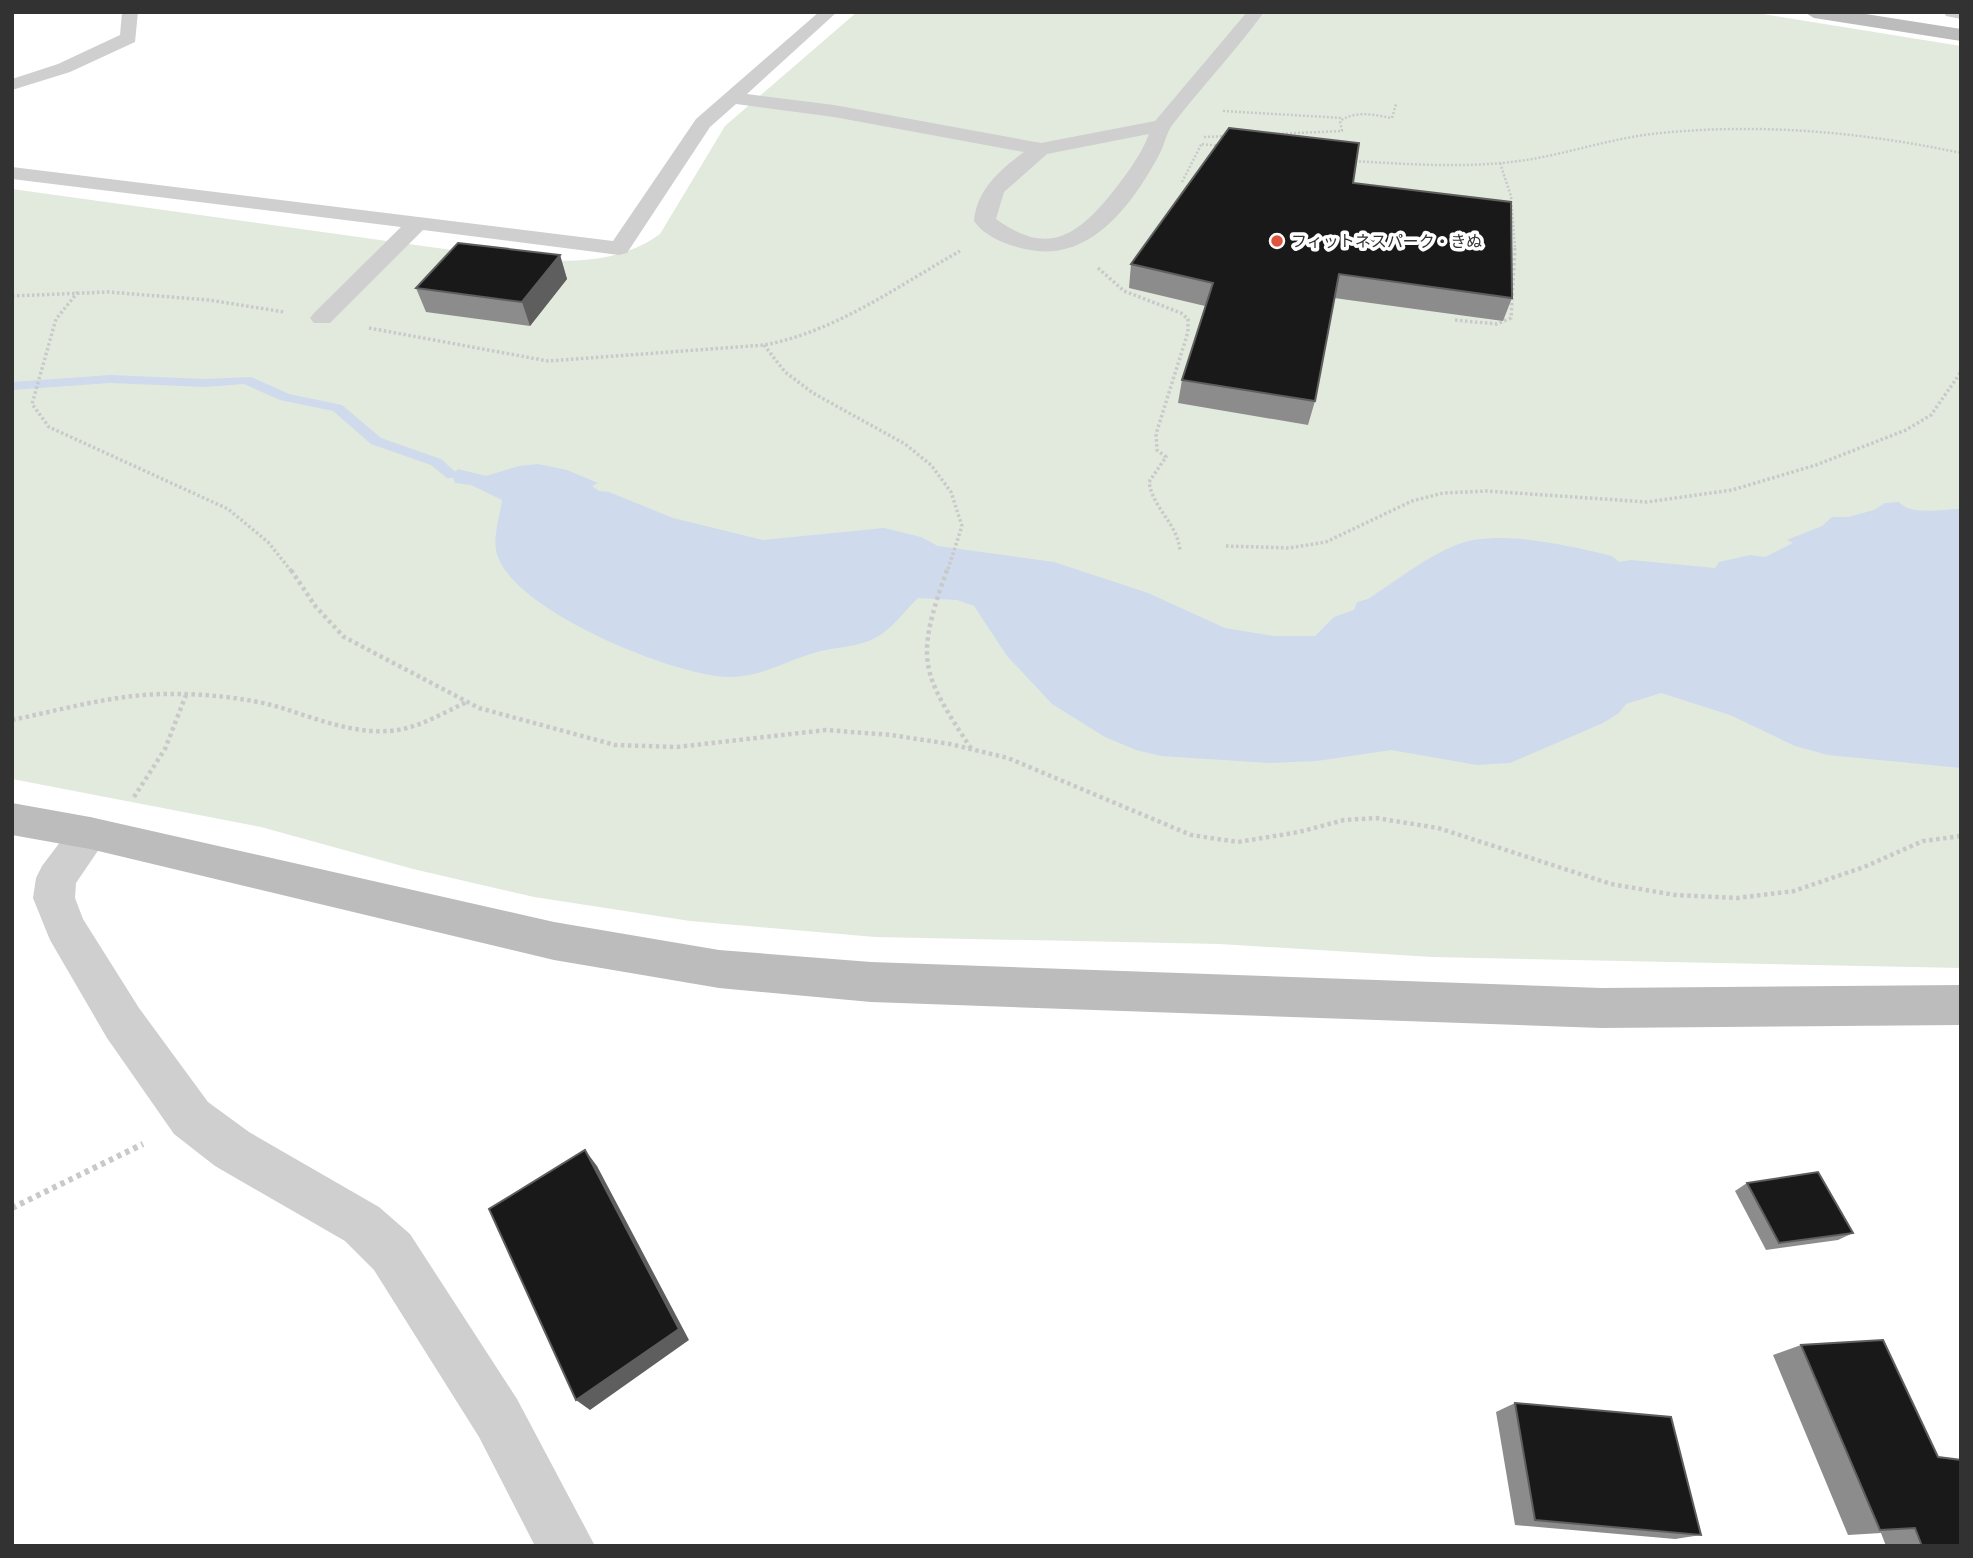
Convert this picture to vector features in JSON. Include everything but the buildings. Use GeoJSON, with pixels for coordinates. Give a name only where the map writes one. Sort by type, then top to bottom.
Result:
{"type":"FeatureCollection","features":[{"type":"Feature","properties":{"kind":"street"},"geometry":{"type":"LineString","coordinates":[[1814,12],[1961,35]]}},
{"type":"Feature","properties":{"kind":"street"},"geometry":{"type":"LineString","coordinates":[[12,819],[90,833],[554,941],[719,969],[871,982],[1601,1008],[1961,1005]]}},
{"type":"Feature","properties":{"kind":"street"},"geometry":{"type":"LineString","coordinates":[[90,833],[56,878],[54,898],[65,927],[123,1023],[191,1118],[232,1149],[362,1224],[393,1252],[498,1418],[566,1546]]}},
{"type":"Feature","properties":{"kind":"lane"},"geometry":{"type":"LineString","coordinates":[[12,85],[64,68],[130,38],[130,12]]}},
{"type":"Feature","properties":{"kind":"lane"},"geometry":{"type":"LineString","coordinates":[[12,173],[619,248],[703,123],[729,97],[829,12]]}},
{"type":"Feature","properties":{"kind":"lane"},"geometry":{"type":"LineString","coordinates":[[1041,149],[996,188],[984,205],[985,221],[1003,236],[1023,244],[1054,246],[1076,240],[1090,231],[1128,160],[1155,148],[1161,126],[1256,12]]}},
{"type":"Feature","properties":{"kind":"lane"},"geometry":{"type":"LineString","coordinates":[[1952,12],[1961,14]]}},
{"type":"Feature","properties":{"kind":"lane"},"geometry":{"type":"LineString","coordinates":[[729,97],[834,111],[1041,149],[1161,126]]}},
{"type":"Feature","properties":{"kind":"lane"},"geometry":{"type":"LineString","coordinates":[[1068,144],[1087,144],[1128,160]]}},
{"type":"Feature","properties":{"kind":"lane"},"geometry":{"type":"LineString","coordinates":[[321,318],[418,223]]}},
{"type":"Feature","properties":{"kind":"path"},"geometry":{"type":"LineString","coordinates":[[1239,112],[1343,118],[1367,114],[1392,117],[1396,104]]}},
{"type":"Feature","properties":{"kind":"path"},"geometry":{"type":"LineString","coordinates":[[1273,134],[1342,131],[1340,121],[1343,118]]}},
{"type":"Feature","properties":{"kind":"path"},"geometry":{"type":"LineString","coordinates":[[1344,160],[1456,165],[1500,163],[1545,158],[1632,137],[1695,130],[1839,134],[1961,153]]}},
{"type":"Feature","properties":{"kind":"path"},"geometry":{"type":"LineString","coordinates":[[1204,137],[1231,136]]}},
{"type":"Feature","properties":{"kind":"path"},"geometry":{"type":"LineString","coordinates":[[1202,144],[1228,147]]}},
{"type":"Feature","properties":{"kind":"path"},"geometry":{"type":"LineString","coordinates":[[1455,320],[1497,324],[1511,318],[1513,224],[1507,174],[1500,163]]}},
{"type":"Feature","properties":{"kind":"path"},"geometry":{"type":"LineString","coordinates":[[12,296],[78,292],[209,300],[321,318],[477,350],[548,361],[578,361],[764,345],[796,339],[833,323],[967,247]]}},
{"type":"Feature","properties":{"kind":"path"},"geometry":{"type":"LineString","coordinates":[[1097,268],[1103,278],[1120,290],[1181,313],[1188,319],[1188,332],[1156,434],[1157,450],[1166,457],[1149,482],[1151,496],[1179,536],[1180,551]]}},
{"type":"Feature","properties":{"kind":"path"},"geometry":{"type":"LineString","coordinates":[[78,292],[56,319],[34,392],[32,404],[49,426],[228,509],[268,542],[304,586],[316,607],[344,637],[479,708],[615,745],[677,747],[827,730],[891,735],[1008,758],[1154,822],[1191,835],[1238,842],[1299,832],[1344,820],[1376,818],[1438,828],[1611,884],[1675,895],[1737,898],[1794,891],[1864,867],[1923,841],[1961,836]]}},
{"type":"Feature","properties":{"kind":"path"},"geometry":{"type":"LineString","coordinates":[[764,345],[788,375],[816,396],[890,434],[928,461],[948,485],[960,511],[962,526],[925,646],[927,668],[937,695],[972,750]]}},
{"type":"Feature","properties":{"kind":"path"},"geometry":{"type":"LineString","coordinates":[[1226,546],[1294,548],[1328,541],[1411,500],[1470,489],[1522,491],[1614,502],[1668,503],[1719,495],[1783,478],[1903,431],[1928,418],[1961,372]]}},
{"type":"Feature","properties":{"kind":"path"},"geometry":{"type":"LineString","coordinates":[[12,720],[128,696],[186,695],[233,698],[278,707],[321,722],[369,730],[398,730],[425,722],[468,701]]}},
{"type":"Feature","properties":{"kind":"path"},"geometry":{"type":"LineString","coordinates":[[133,799],[150,778],[173,736],[186,695]]}},
{"type":"Feature","properties":{"kind":"path"},"geometry":{"type":"LineString","coordinates":[[12,1208],[114,1161],[191,1118]]}},
{"type":"Feature","properties":{"kind":"shaded area","name":"フィットネスパーク・きぬ"},"geometry":{"type":"Polygon","coordinates":[[[857,12],[1750,12],[1961,46],[1961,968],[1432,957],[1219,944],[875,937],[690,921],[534,897],[413,869],[261,827],[12,779],[12,189],[517,259],[573,261],[609,256],[644,244],[660,234],[725,126],[857,12]]]}},
{"type":"Feature","properties":{"kind":"water"},"geometry":{"type":"Polygon","coordinates":[[[538,464],[567,470],[598,483],[592,486],[599,491],[609,492],[673,518],[763,540],[884,528],[921,537],[938,546],[1054,562],[1148,593],[1225,628],[1273,636],[1315,636],[1334,617],[1354,610],[1357,602],[1368,599],[1433,556],[1473,540],[1534,540],[1612,556],[1619,562],[1631,560],[1715,568],[1719,562],[1750,555],[1765,557],[1793,543],[1787,540],[1822,526],[1832,517],[1848,517],[1874,510],[1885,503],[1899,502],[1919,510],[1959,509],[1961,768],[1828,755],[1795,746],[1730,715],[1661,693],[1626,704],[1619,713],[1603,723],[1510,763],[1477,765],[1391,750],[1317,761],[1269,763],[1161,756],[1136,750],[1105,737],[1052,704],[1007,656],[974,606],[957,600],[918,598],[879,636],[864,643],[814,653],[750,675],[728,677],[703,674],[636,653],[600,637],[534,599],[511,578],[496,550],[502,500],[471,485],[455,483],[452,475],[458,469],[486,476],[519,466],[538,464]]]}},
{"type":"Feature","properties":{"kind":"waterway"},"geometry":{"type":"LineString","coordinates":[[12,386],[110,379],[205,383],[246,380],[285,397],[337,408],[376,441],[436,462],[452,475]]}},
{"type":"Feature","properties":{"kind":"place","name":"フィットネスパーク・きぬ"},"geometry":{"type":"Point","coordinates":[1277,241]}}]}
